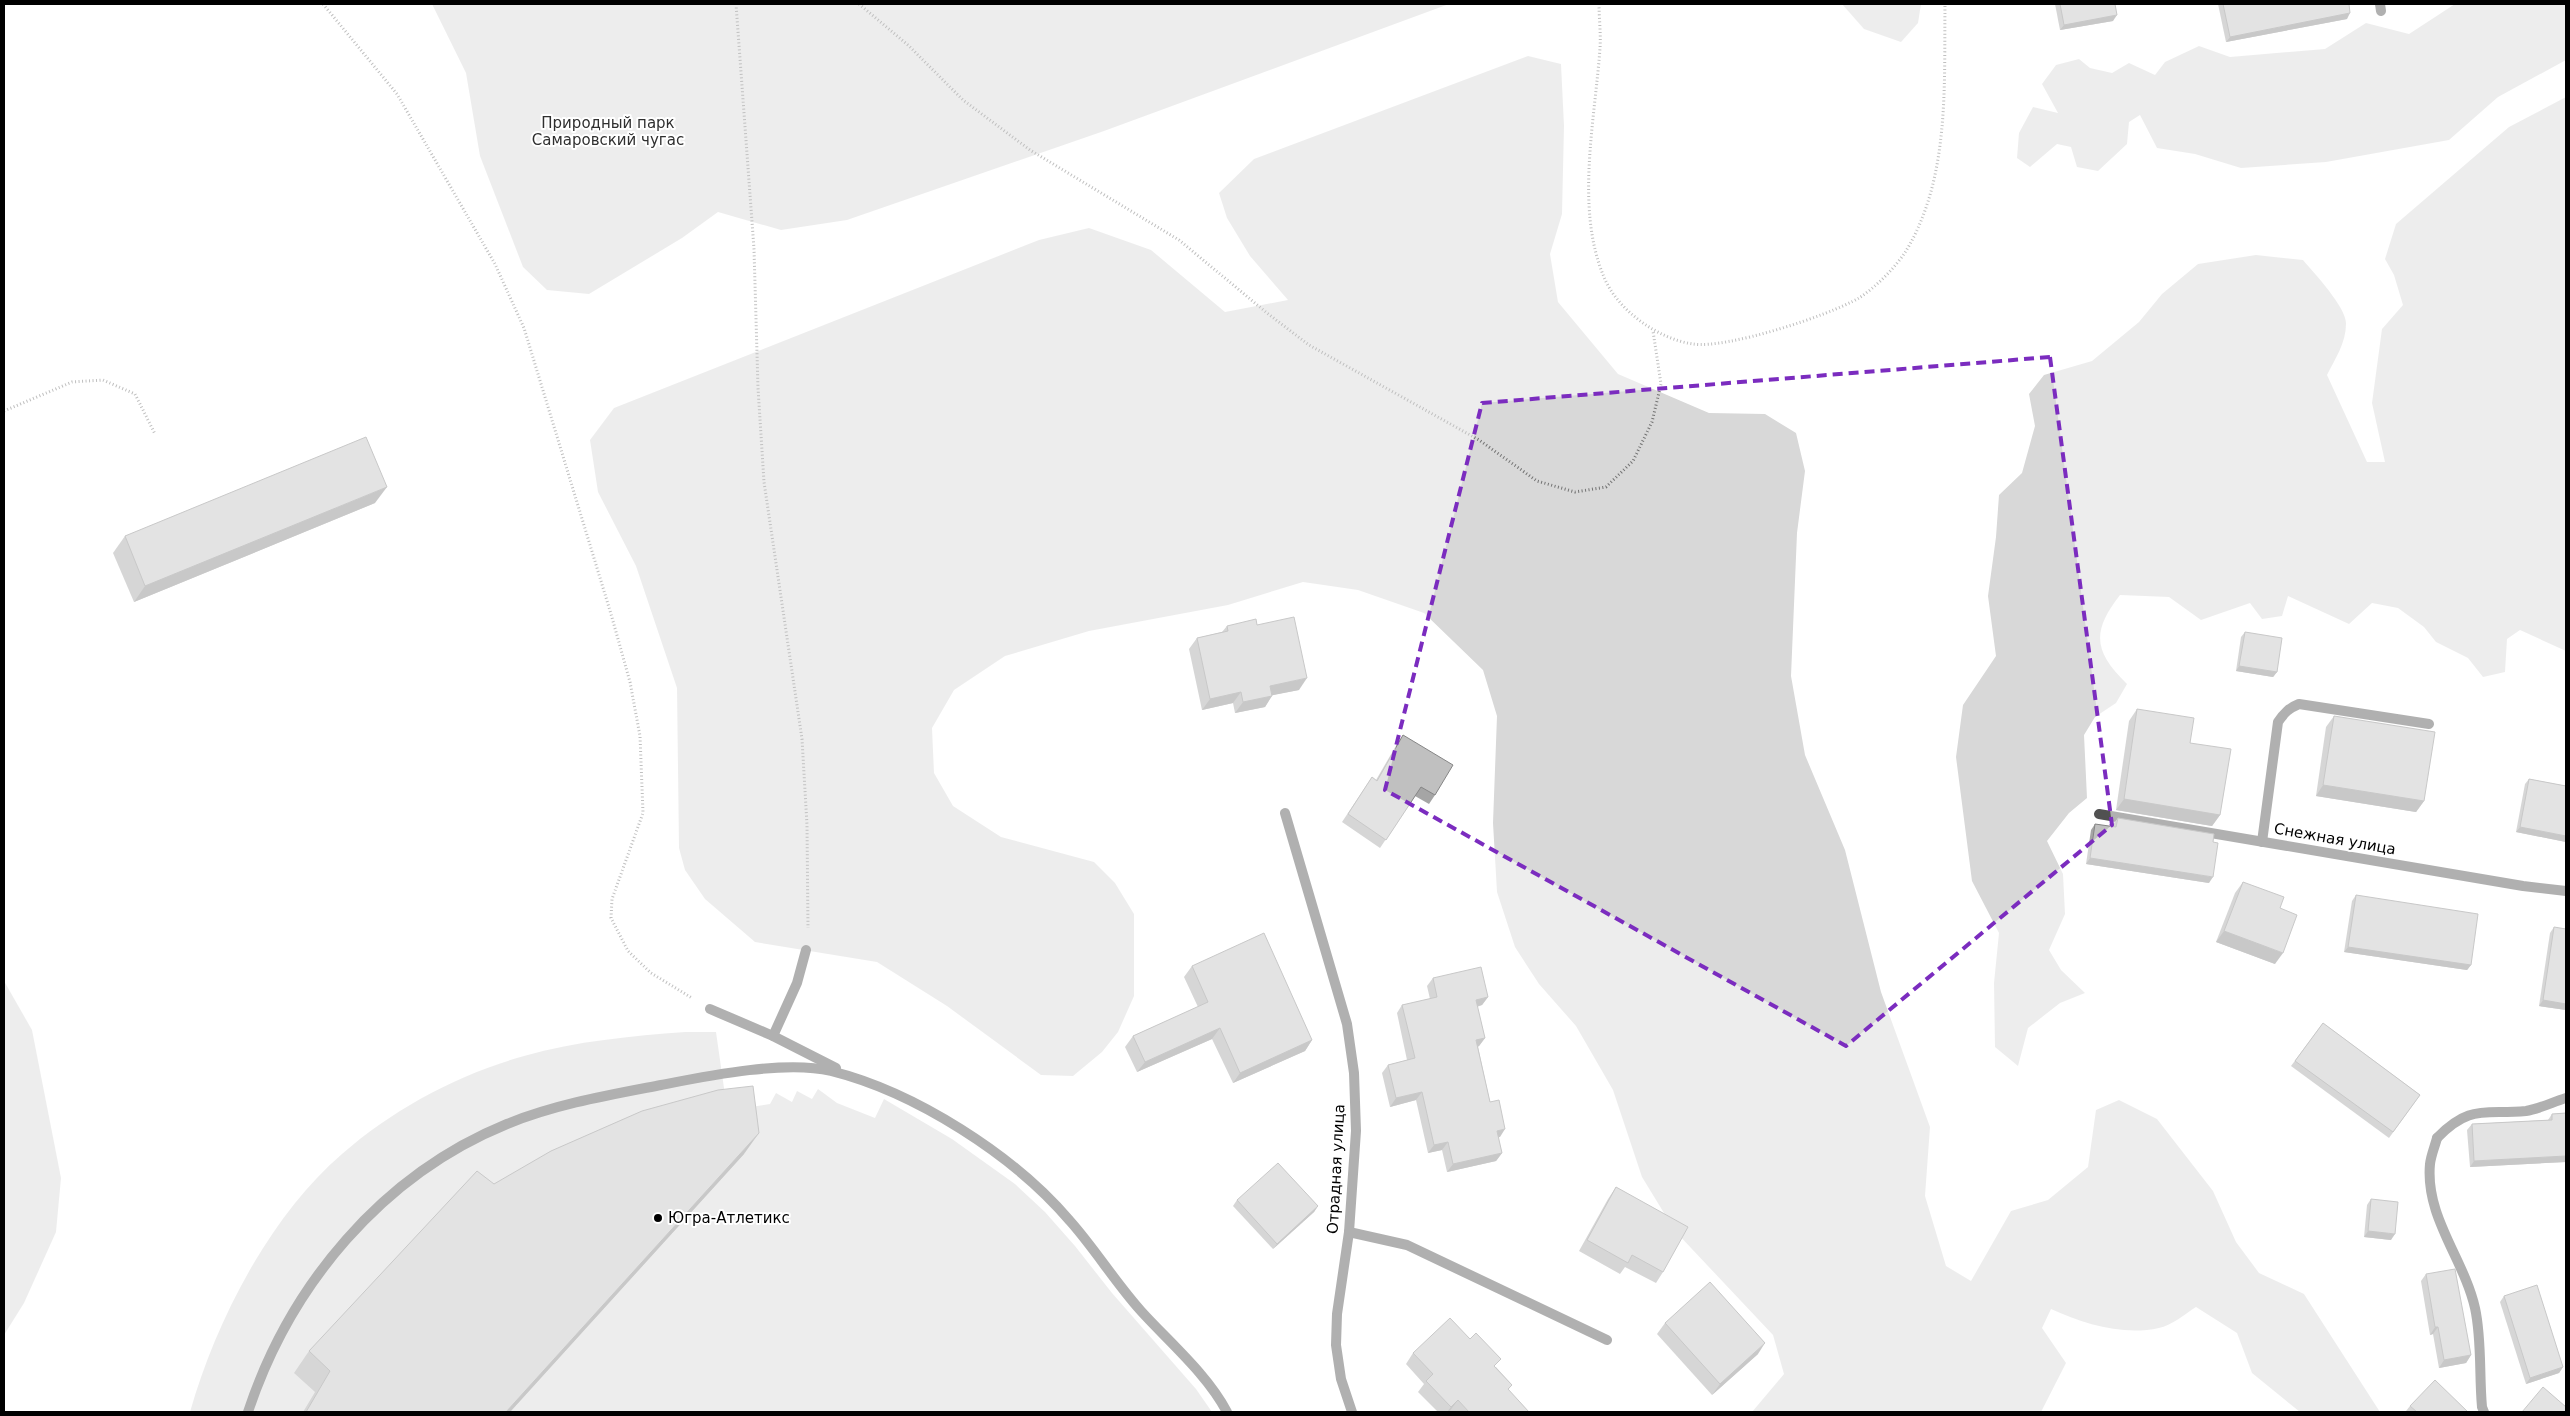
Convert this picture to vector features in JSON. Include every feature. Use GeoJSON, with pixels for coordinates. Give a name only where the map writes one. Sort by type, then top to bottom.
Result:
{"type":"FeatureCollection","features":[{"type":"Feature","properties":{"kind":"street"},"geometry":{"type":"LineString","coordinates":[[2262,842],[2278,722],[2284,712],[2292,706],[2299,704],[2429,724]]}},
{"type":"Feature","properties":{"kind":"street","name":"Отрадная улица"},"geometry":{"type":"LineString","coordinates":[[1286,813],[1347,1024],[1354,1073],[1356,1131],[1349,1232],[1337,1314],[1336,1345],[1341,1379],[1352,1412]]}},
{"type":"Feature","properties":{"kind":"street","name":"Снежная улица"},"geometry":{"type":"LineString","coordinates":[[2099,814],[2523,886],[2566,891]]}},
{"type":"Feature","properties":{"kind":"street"},"geometry":{"type":"LineString","coordinates":[[773,1036],[797,983],[806,950]]}},
{"type":"Feature","properties":{"kind":"street"},"geometry":{"type":"LineString","coordinates":[[710,1009],[773,1036],[854,1078]]}},
{"type":"Feature","properties":{"kind":"street"},"geometry":{"type":"LineString","coordinates":[[248,1412],[261,1374],[286,1323],[320,1272],[385,1199],[426,1167],[459,1146],[509,1124],[563,1106],[721,1073],[801,1068],[826,1070],[888,1090],[941,1118],[1005,1161],[1039,1189],[1068,1218],[1138,1308],[1203,1380],[1226,1412]]}},
{"type":"Feature","properties":{"kind":"street"},"geometry":{"type":"LineString","coordinates":[[2484,1412],[2482,1407],[2475,1310],[2468,1282],[2441,1226],[2430,1190],[2430,1163],[2437,1138],[2460,1118],[2476,1113],[2528,1111],[2566,1098]]}},
{"type":"Feature","properties":{"kind":"street"},"geometry":{"type":"LineString","coordinates":[[1349,1232],[1407,1246],[1432,1256],[1607,1340]]}},
{"type":"Feature","properties":{"kind":"path"},"geometry":{"type":"LineString","coordinates":[[324,4],[397,94],[495,264],[524,328],[612,614],[630,682],[640,736],[643,813],[612,899],[611,918],[628,951],[651,973],[710,1009]]}},
{"type":"Feature","properties":{"kind":"path"},"geometry":{"type":"LineString","coordinates":[[736,4],[754,249],[758,388],[764,482],[802,739],[807,826],[809,918],[806,950]]}},
{"type":"Feature","properties":{"kind":"path"},"geometry":{"type":"LineString","coordinates":[[859,4],[909,46],[962,100],[1030,150],[1179,240],[1309,345],[1479,440],[1537,481],[1575,492],[1606,487],[1633,461],[1652,422],[1661,384],[1653,331]]}},
{"type":"Feature","properties":{"kind":"path"},"geometry":{"type":"LineString","coordinates":[[1599,4],[1600,46],[1588,166],[1593,238],[1604,279],[1626,309],[1653,331],[1694,344],[1734,341],[1830,312],[1860,297],[1886,275],[1905,252],[1921,222],[1934,183],[1944,78],[1945,4]]}},
{"type":"Feature","properties":{"kind":"path"},"geometry":{"type":"LineString","coordinates":[[4,411],[72,382],[103,380],[135,394],[155,434]]}},
{"type":"Feature","properties":{"kind":"highlighted area"},"geometry":{"type":"Polygon","coordinates":[[[2050,357],[2112,825],[1846,1046],[1385,790],[1482,403],[2050,357]]]}},
{"type":"Feature","properties":{"kind":"green space","name":"Природный парк Самаровский чугас"},"geometry":{"type":"Polygon","coordinates":[[[432,4],[1449,4],[1104,131],[847,220],[781,230],[718,212],[682,238],[589,294],[547,290],[523,267],[480,156],[466,73],[432,4]]]}},
{"type":"Feature","properties":{"kind":"green space"},"geometry":{"type":"Polygon","coordinates":[[[1842,4],[1921,4],[1918,23],[1901,42],[1864,29],[1842,4]]]}},
{"type":"Feature","properties":{"kind":"green space"},"geometry":{"type":"Polygon","coordinates":[[[2455,4],[2566,4],[2566,60],[2498,97],[2449,140],[2326,162],[2241,168],[2195,154],[2157,148],[2140,115],[2129,122],[2127,144],[2098,171],[2077,167],[2071,147],[2057,144],[2030,167],[2017,158],[2019,133],[2033,107],[2058,113],[2042,84],[2056,65],[2079,59],[2090,68],[2112,73],[2129,63],[2155,75],[2165,62],[2199,46],[2230,57],[2325,49],[2366,23],[2409,34],[2455,4]]]}},
{"type":"Feature","properties":{"kind":"green space"},"geometry":{"type":"Polygon","coordinates":[[[1528,56],[1561,64],[1564,126],[1562,214],[1550,254],[1558,302],[1618,374],[1709,413],[1765,414],[1796,433],[1805,471],[1797,533],[1791,676],[1805,755],[1845,850],[1881,992],[1930,1127],[1925,1196],[1946,1266],[1971,1281],[2011,1211],[2048,1200],[2088,1167],[2096,1110],[2119,1100],[2157,1119],[2213,1191],[2236,1242],[2259,1273],[2304,1294],[2380,1412],[2300,1412],[2252,1373],[2237,1333],[2196,1307],[2164,1327],[2132,1331],[2090,1324],[2051,1309],[2042,1328],[2066,1363],[2041,1412],[1752,1412],[1784,1374],[1773,1335],[1675,1231],[1642,1177],[1613,1090],[1576,1026],[1539,984],[1515,947],[1497,892],[1493,823],[1497,716],[1483,670],[1424,613],[1358,590],[1303,582],[1228,605],[1089,631],[1005,656],[954,690],[932,728],[934,773],[953,806],[1001,837],[1094,862],[1115,883],[1134,914],[1134,996],[1118,1032],[1102,1052],[1073,1076],[1041,1075],[947,1006],[877,962],[755,942],[705,899],[685,870],[679,848],[677,688],[636,566],[598,492],[590,440],[614,408],[1039,240],[1089,228],[1151,250],[1225,312],[1288,300],[1250,256],[1227,218],[1219,193],[1254,159],[1528,56]]]}},
{"type":"Feature","properties":{"kind":"green space"},"geometry":{"type":"Polygon","coordinates":[[[2566,97],[2566,651],[2520,630],[2507,639],[2505,672],[2483,677],[2468,658],[2436,642],[2424,627],[2398,608],[2372,603],[2349,624],[2288,596],[2282,616],[2262,619],[2250,603],[2201,620],[2169,597],[2120,595],[2104,620],[2100,641],[2108,662],[2127,684],[2116,703],[2095,717],[2084,735],[2087,798],[2069,813],[2047,841],[2063,874],[2065,914],[2049,950],[2061,970],[2085,993],[2060,1003],[2028,1028],[2018,1066],[1995,1047],[1994,983],[1999,933],[1972,881],[1956,757],[1963,705],[1996,656],[1988,596],[1996,537],[1999,495],[2022,473],[2035,426],[2029,394],[2044,375],[2092,361],[2139,322],[2162,294],[2198,264],[2256,255],[2303,260],[2336,300],[2345,317],[2346,331],[2340,351],[2327,375],[2367,462],[2385,462],[2372,403],[2382,329],[2403,305],[2394,275],[2385,259],[2396,224],[2509,127],[2566,97]]]}},
{"type":"Feature","properties":{"kind":"green space"},"geometry":{"type":"Polygon","coordinates":[[[4,981],[32,1030],[61,1178],[56,1232],[24,1303],[4,1335],[4,981]]]}},
{"type":"Feature","properties":{"kind":"green space","name":"Югра-Атлетикс"},"geometry":{"type":"Polygon","coordinates":[[[685,1032],[716,1032],[726,1102],[744,1108],[770,1104],[776,1093],[792,1102],[797,1091],[812,1099],[818,1089],[837,1103],[875,1118],[884,1099],[952,1139],[1015,1184],[1045,1212],[1075,1246],[1112,1293],[1196,1389],[1212,1412],[190,1412],[214,1342],[248,1272],[291,1208],[316,1179],[362,1138],[405,1108],[451,1083],[524,1056],[584,1043],[624,1037],[685,1032]]]}},
{"type":"Feature","properties":{"kind":"building"},"geometry":{"type":"Polygon","coordinates":[[[2060,4],[2115,4],[2117,15],[2064,25],[2060,4]]]}},
{"type":"Feature","properties":{"kind":"building"},"geometry":{"type":"Polygon","coordinates":[[[2223,4],[2349,4],[2350,13],[2230,37],[2223,4]]]}},
{"type":"Feature","properties":{"kind":"building"},"geometry":{"type":"Polygon","coordinates":[[[366,437],[387,487],[145,586],[125,536],[366,437]]]}},
{"type":"Feature","properties":{"kind":"building"},"geometry":{"type":"Polygon","coordinates":[[[1294,617],[1307,678],[1270,686],[1272,696],[1243,702],[1241,692],[1210,699],[1197,638],[1228,631],[1227,626],[1256,619],[1257,625],[1294,617]]]}},
{"type":"Feature","properties":{"kind":"building"},"geometry":{"type":"Polygon","coordinates":[[[2245,632],[2282,638],[2277,672],[2239,666],[2245,632]]]}},
{"type":"Feature","properties":{"kind":"building"},"geometry":{"type":"Polygon","coordinates":[[[2137,709],[2194,718],[2190,743],[2231,749],[2220,815],[2124,799],[2137,709]]]}},
{"type":"Feature","properties":{"kind":"building"},"geometry":{"type":"Polygon","coordinates":[[[2334,716],[2435,732],[2424,801],[2323,785],[2334,716]]]}},
{"type":"Feature","properties":{"kind":"building"},"geometry":{"type":"Polygon","coordinates":[[[1403,735],[1453,765],[1435,795],[1421,787],[1386,840],[1348,814],[1372,777],[1377,781],[1403,735]]]}},
{"type":"Feature","properties":{"kind":"building"},"geometry":{"type":"Polygon","coordinates":[[[2529,779],[2566,786],[2566,836],[2520,827],[2529,779]]]}},
{"type":"Feature","properties":{"kind":"building"},"geometry":{"type":"Polygon","coordinates":[[[2118,818],[2214,834],[2213,842],[2218,843],[2213,877],[2090,858],[2095,824],[2116,827],[2118,818]]]}},
{"type":"Feature","properties":{"kind":"building"},"geometry":{"type":"Polygon","coordinates":[[[2243,882],[2284,897],[2280,908],[2297,915],[2283,953],[2224,931],[2243,882]]]}},
{"type":"Feature","properties":{"kind":"building"},"geometry":{"type":"Polygon","coordinates":[[[2356,895],[2478,914],[2471,965],[2348,947],[2356,895]]]}},
{"type":"Feature","properties":{"kind":"building"},"geometry":{"type":"Polygon","coordinates":[[[2554,927],[2566,929],[2566,1004],[2543,1000],[2554,927]]]}},
{"type":"Feature","properties":{"kind":"building"},"geometry":{"type":"Polygon","coordinates":[[[1264,933],[1312,1040],[1240,1073],[1220,1028],[1145,1062],[1133,1036],[1208,1002],[1192,966],[1264,933]]]}},
{"type":"Feature","properties":{"kind":"building"},"geometry":{"type":"Polygon","coordinates":[[[1481,967],[1488,997],[1476,1000],[1485,1038],[1476,1040],[1490,1102],[1499,1100],[1505,1129],[1497,1131],[1502,1153],[1453,1164],[1448,1142],[1434,1145],[1422,1092],[1396,1098],[1388,1065],[1415,1058],[1402,1005],[1437,997],[1433,978],[1481,967]]]}},
{"type":"Feature","properties":{"kind":"building"},"geometry":{"type":"Polygon","coordinates":[[[2323,1023],[2420,1095],[2393,1132],[2295,1061],[2323,1023]]]}},
{"type":"Feature","properties":{"kind":"building"},"geometry":{"type":"Polygon","coordinates":[[[753,1086],[759,1133],[506,1412],[306,1412],[330,1371],[309,1351],[477,1171],[494,1184],[551,1151],[642,1111],[718,1090],[753,1086]]]}},
{"type":"Feature","properties":{"kind":"building"},"geometry":{"type":"Polygon","coordinates":[[[2566,1113],[2566,1156],[2474,1161],[2472,1124],[2552,1120],[2552,1114],[2566,1113]]]}},
{"type":"Feature","properties":{"kind":"building"},"geometry":{"type":"Polygon","coordinates":[[[1278,1163],[1318,1206],[1277,1244],[1237,1200],[1278,1163]]]}},
{"type":"Feature","properties":{"kind":"building"},"geometry":{"type":"Polygon","coordinates":[[[1616,1187],[1688,1227],[1663,1272],[1632,1255],[1628,1263],[1587,1240],[1616,1187]]]}},
{"type":"Feature","properties":{"kind":"building"},"geometry":{"type":"Polygon","coordinates":[[[2371,1199],[2398,1202],[2395,1234],[2368,1231],[2371,1199]]]}},
{"type":"Feature","properties":{"kind":"building"},"geometry":{"type":"Polygon","coordinates":[[[2455,1269],[2471,1355],[2444,1360],[2438,1327],[2435,1327],[2426,1274],[2455,1269]]]}},
{"type":"Feature","properties":{"kind":"building"},"geometry":{"type":"Polygon","coordinates":[[[1710,1282],[1765,1343],[1720,1384],[1665,1323],[1710,1282]]]}},
{"type":"Feature","properties":{"kind":"building"},"geometry":{"type":"Polygon","coordinates":[[[2537,1285],[2563,1367],[2530,1378],[2504,1296],[2537,1285]]]}},
{"type":"Feature","properties":{"kind":"building"},"geometry":{"type":"Polygon","coordinates":[[[1450,1318],[1470,1339],[1476,1333],[1501,1359],[1494,1366],[1512,1385],[1508,1389],[1529,1412],[1469,1412],[1458,1400],[1451,1407],[1426,1381],[1433,1374],[1413,1353],[1450,1318]]]}},
{"type":"Feature","properties":{"kind":"building"},"geometry":{"type":"Polygon","coordinates":[[[2435,1380],[2468,1412],[2417,1412],[2410,1406],[2435,1380]]]}},
{"type":"Feature","properties":{"kind":"building"},"geometry":{"type":"Polygon","coordinates":[[[2543,1387],[2566,1407],[2566,1412],[2522,1412],[2543,1387]]]}},
{"type":"Feature","properties":{"kind":"place","name":"Югра-Атлетикс"},"geometry":{"type":"Point","coordinates":[658,1218]}}]}
